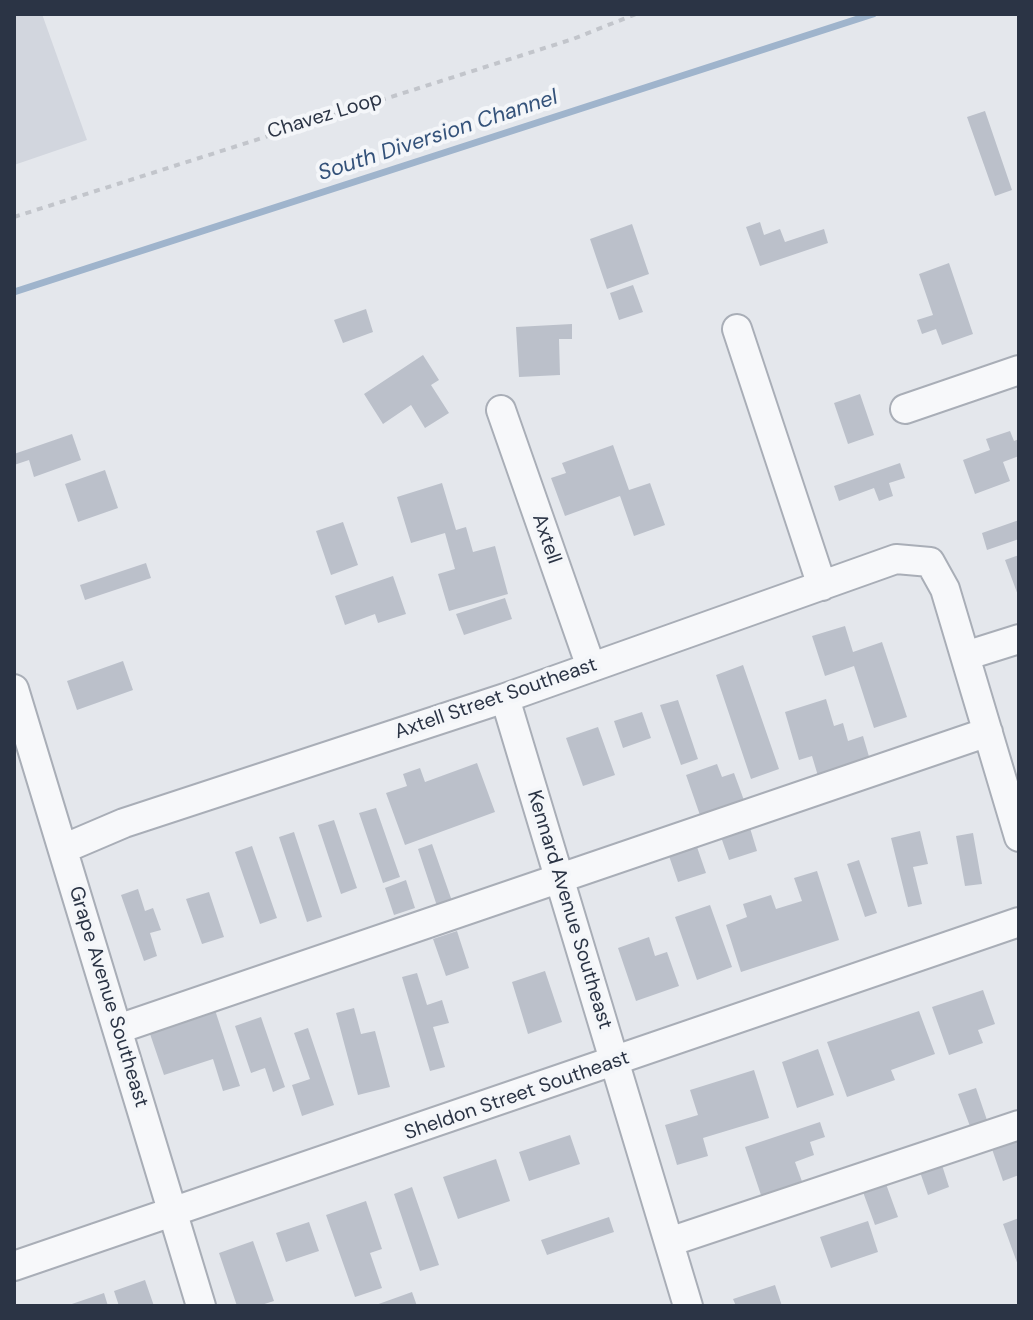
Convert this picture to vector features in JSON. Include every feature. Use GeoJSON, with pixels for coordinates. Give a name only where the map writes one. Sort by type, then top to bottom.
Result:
{"type":"FeatureCollection","features":[{"type":"Feature","properties":{"kind":"street"},"geometry":{"type":"LineString","coordinates":[[737,329],[822,586]]}},
{"type":"Feature","properties":{"kind":"street"},"geometry":{"type":"LineString","coordinates":[[905,409],[1019,370]]}},
{"type":"Feature","properties":{"kind":"street","name":"Axtell"},"geometry":{"type":"LineString","coordinates":[[501,410],[591,667]]}},
{"type":"Feature","properties":{"kind":"street","name":"Axtell Street Southeast"},"geometry":{"type":"LineString","coordinates":[[63,849],[138,818],[505,698],[896,559],[930,562],[945,589],[965,656]]}},
{"type":"Feature","properties":{"kind":"street"},"geometry":{"type":"LineString","coordinates":[[1019,639],[965,656],[1019,837]]}},
{"type":"Feature","properties":{"kind":"street","name":"Grape Avenue Southeast"},"geometry":{"type":"LineString","coordinates":[[14,689],[201,1306]]}},
{"type":"Feature","properties":{"kind":"street","name":"Kennard Avenue Southeast"},"geometry":{"type":"LineString","coordinates":[[505,698],[688,1306]]}},
{"type":"Feature","properties":{"kind":"street"},"geometry":{"type":"LineString","coordinates":[[118,1029],[988,732]]}},
{"type":"Feature","properties":{"kind":"street","name":"Sheldon Street Southeast"},"geometry":{"type":"LineString","coordinates":[[14,1266],[1019,922]]}},
{"type":"Feature","properties":{"kind":"street"},"geometry":{"type":"LineString","coordinates":[[669,1242],[1019,1125]]}},
{"type":"Feature","properties":{"kind":"path","name":"Chavez Loop"},"geometry":{"type":"LineString","coordinates":[[14,217],[573,39],[636,14]]}},
{"type":"Feature","properties":{"kind":"shaded area"},"geometry":{"type":"Polygon","coordinates":[[[14,14],[42,14],[87,140],[14,165],[14,14]]]}},
{"type":"Feature","properties":{"kind":"building"},"geometry":{"type":"Polygon","coordinates":[[[985,111],[1012,190],[995,196],[967,117],[985,111]]]}},
{"type":"Feature","properties":{"kind":"building"},"geometry":{"type":"Polygon","coordinates":[[[760,222],[764,235],[780,229],[785,242],[824,229],[828,243],[760,266],[746,227],[760,222]]]}},
{"type":"Feature","properties":{"kind":"building"},"geometry":{"type":"Polygon","coordinates":[[[632,224],[649,274],[607,289],[590,239],[632,224]]]}},
{"type":"Feature","properties":{"kind":"building"},"geometry":{"type":"Polygon","coordinates":[[[949,263],[973,334],[942,345],[936,329],[922,334],[917,320],[933,315],[919,274],[949,263]]]}},
{"type":"Feature","properties":{"kind":"building"},"geometry":{"type":"Polygon","coordinates":[[[633,285],[643,312],[619,320],[610,293],[633,285]]]}},
{"type":"Feature","properties":{"kind":"building"},"geometry":{"type":"Polygon","coordinates":[[[366,309],[373,332],[343,343],[334,320],[366,309]]]}},
{"type":"Feature","properties":{"kind":"building"},"geometry":{"type":"Polygon","coordinates":[[[572,324],[572,339],[559,339],[560,375],[519,377],[516,327],[572,324]]]}},
{"type":"Feature","properties":{"kind":"building"},"geometry":{"type":"Polygon","coordinates":[[[423,355],[439,380],[431,385],[449,413],[425,428],[411,405],[383,424],[364,394],[423,355]]]}},
{"type":"Feature","properties":{"kind":"building"},"geometry":{"type":"Polygon","coordinates":[[[860,394],[874,435],[848,444],[834,403],[860,394]]]}},
{"type":"Feature","properties":{"kind":"building"},"geometry":{"type":"Polygon","coordinates":[[[1010,431],[1014,441],[1019,439],[1019,456],[1003,462],[1010,481],[975,494],[963,460],[990,450],[986,439],[1010,431]]]}},
{"type":"Feature","properties":{"kind":"building"},"geometry":{"type":"Polygon","coordinates":[[[72,434],[81,460],[34,477],[29,460],[14,465],[14,454],[72,434]]]}},
{"type":"Feature","properties":{"kind":"building"},"geometry":{"type":"Polygon","coordinates":[[[613,445],[629,490],[650,483],[665,525],[634,536],[620,496],[565,516],[551,478],[566,473],[562,463],[613,445]]]}},
{"type":"Feature","properties":{"kind":"building"},"geometry":{"type":"Polygon","coordinates":[[[900,463],[905,478],[889,483],[893,496],[879,501],[874,488],[839,501],[834,486],[900,463]]]}},
{"type":"Feature","properties":{"kind":"building"},"geometry":{"type":"Polygon","coordinates":[[[105,470],[118,508],[78,522],[65,484],[105,470]]]}},
{"type":"Feature","properties":{"kind":"building"},"geometry":{"type":"Polygon","coordinates":[[[442,483],[456,530],[466,527],[473,552],[495,546],[508,594],[449,611],[438,574],[455,569],[445,533],[411,543],[397,497],[442,483]]]}},
{"type":"Feature","properties":{"kind":"building"},"geometry":{"type":"Polygon","coordinates":[[[1019,520],[1019,539],[987,550],[982,533],[1019,520]]]}},
{"type":"Feature","properties":{"kind":"building"},"geometry":{"type":"Polygon","coordinates":[[[343,522],[358,565],[331,575],[316,531],[343,522]]]}},
{"type":"Feature","properties":{"kind":"building"},"geometry":{"type":"Polygon","coordinates":[[[1019,555],[1019,598],[1005,560],[1019,555]]]}},
{"type":"Feature","properties":{"kind":"building"},"geometry":{"type":"Polygon","coordinates":[[[146,563],[151,578],[85,600],[80,585],[146,563]]]}},
{"type":"Feature","properties":{"kind":"building"},"geometry":{"type":"Polygon","coordinates":[[[393,576],[406,614],[378,623],[375,614],[345,625],[335,596],[393,576]]]}},
{"type":"Feature","properties":{"kind":"building"},"geometry":{"type":"Polygon","coordinates":[[[505,598],[512,619],[464,635],[456,614],[505,598]]]}},
{"type":"Feature","properties":{"kind":"building"},"geometry":{"type":"Polygon","coordinates":[[[845,626],[853,652],[882,642],[907,717],[874,728],[854,666],[825,676],[812,636],[845,626]]]}},
{"type":"Feature","properties":{"kind":"building"},"geometry":{"type":"Polygon","coordinates":[[[123,661],[133,690],[77,710],[67,681],[123,661]]]}},
{"type":"Feature","properties":{"kind":"building"},"geometry":{"type":"Polygon","coordinates":[[[743,665],[779,769],[751,779],[716,675],[743,665]]]}},
{"type":"Feature","properties":{"kind":"building"},"geometry":{"type":"Polygon","coordinates":[[[826,699],[834,726],[843,723],[848,741],[863,736],[870,760],[818,776],[812,756],[799,760],[785,712],[826,699]]]}},
{"type":"Feature","properties":{"kind":"building"},"geometry":{"type":"Polygon","coordinates":[[[678,700],[698,759],[681,765],[660,705],[678,700]]]}},
{"type":"Feature","properties":{"kind":"building"},"geometry":{"type":"Polygon","coordinates":[[[642,712],[651,738],[623,748],[614,721],[642,712]]]}},
{"type":"Feature","properties":{"kind":"building"},"geometry":{"type":"Polygon","coordinates":[[[598,727],[615,775],[583,786],[566,738],[598,727]]]}},
{"type":"Feature","properties":{"kind":"building"},"geometry":{"type":"Polygon","coordinates":[[[477,763],[495,812],[405,845],[386,793],[407,786],[403,774],[420,768],[425,782],[477,763]]]}},
{"type":"Feature","properties":{"kind":"building"},"geometry":{"type":"Polygon","coordinates":[[[717,764],[722,777],[734,773],[745,803],[701,818],[686,775],[717,764]]]}},
{"type":"Feature","properties":{"kind":"building"},"geometry":{"type":"Polygon","coordinates":[[[376,808],[400,877],[383,883],[359,813],[376,808]]]}},
{"type":"Feature","properties":{"kind":"building"},"geometry":{"type":"Polygon","coordinates":[[[334,820],[357,888],[341,894],[318,825],[334,820]]]}},
{"type":"Feature","properties":{"kind":"building"},"geometry":{"type":"Polygon","coordinates":[[[750,828],[757,851],[729,860],[721,837],[750,828]]]}},
{"type":"Feature","properties":{"kind":"building"},"geometry":{"type":"Polygon","coordinates":[[[920,831],[928,864],[913,867],[922,904],[908,907],[891,838],[920,831]]]}},
{"type":"Feature","properties":{"kind":"building"},"geometry":{"type":"Polygon","coordinates":[[[294,832],[322,917],[307,922],[279,837],[294,832]]]}},
{"type":"Feature","properties":{"kind":"building"},"geometry":{"type":"Polygon","coordinates":[[[973,833],[982,884],[965,886],[956,836],[973,833]]]}},
{"type":"Feature","properties":{"kind":"building"},"geometry":{"type":"Polygon","coordinates":[[[432,844],[452,901],[437,906],[418,849],[432,844]]]}},
{"type":"Feature","properties":{"kind":"building"},"geometry":{"type":"Polygon","coordinates":[[[252,846],[277,918],[260,924],[235,852],[252,846]]]}},
{"type":"Feature","properties":{"kind":"building"},"geometry":{"type":"Polygon","coordinates":[[[697,847],[706,873],[678,882],[669,856],[697,847]]]}},
{"type":"Feature","properties":{"kind":"building"},"geometry":{"type":"Polygon","coordinates":[[[859,860],[877,913],[865,917],[847,864],[859,860]]]}},
{"type":"Feature","properties":{"kind":"building"},"geometry":{"type":"Polygon","coordinates":[[[817,871],[839,940],[741,972],[726,925],[747,917],[743,904],[771,895],[776,909],[802,901],[794,878],[817,871]]]}},
{"type":"Feature","properties":{"kind":"building"},"geometry":{"type":"Polygon","coordinates":[[[406,880],[415,908],[394,915],[385,888],[406,880]]]}},
{"type":"Feature","properties":{"kind":"building"},"geometry":{"type":"Polygon","coordinates":[[[138,889],[145,911],[153,908],[161,930],[150,933],[157,956],[144,961],[121,895],[138,889]]]}},
{"type":"Feature","properties":{"kind":"building"},"geometry":{"type":"Polygon","coordinates":[[[209,892],[224,937],[202,944],[186,899],[209,892]]]}},
{"type":"Feature","properties":{"kind":"building"},"geometry":{"type":"Polygon","coordinates":[[[710,905],[732,967],[697,980],[675,917],[710,905]]]}},
{"type":"Feature","properties":{"kind":"building"},"geometry":{"type":"Polygon","coordinates":[[[457,931],[469,968],[446,976],[433,939],[457,931]]]}},
{"type":"Feature","properties":{"kind":"building"},"geometry":{"type":"Polygon","coordinates":[[[649,937],[655,956],[667,952],[679,986],[636,1001],[618,948],[649,937]]]}},
{"type":"Feature","properties":{"kind":"building"},"geometry":{"type":"Polygon","coordinates":[[[545,971],[562,1022],[528,1034],[512,982],[545,971]]]}},
{"type":"Feature","properties":{"kind":"building"},"geometry":{"type":"Polygon","coordinates":[[[417,973],[427,1005],[442,1000],[449,1023],[433,1027],[445,1067],[430,1071],[402,977],[417,973]]]}},
{"type":"Feature","properties":{"kind":"building"},"geometry":{"type":"Polygon","coordinates":[[[983,990],[995,1024],[978,1030],[983,1043],[949,1055],[932,1007],[983,990]]]}},
{"type":"Feature","properties":{"kind":"building"},"geometry":{"type":"Polygon","coordinates":[[[354,1008],[361,1034],[375,1031],[390,1087],[358,1095],[336,1013],[354,1008]]]}},
{"type":"Feature","properties":{"kind":"building"},"geometry":{"type":"Polygon","coordinates":[[[215,1010],[240,1086],[223,1091],[213,1059],[164,1075],[149,1031],[215,1010]]]}},
{"type":"Feature","properties":{"kind":"building"},"geometry":{"type":"Polygon","coordinates":[[[919,1011],[935,1054],[891,1070],[895,1080],[847,1097],[827,1042],[919,1011]]]}},
{"type":"Feature","properties":{"kind":"building"},"geometry":{"type":"Polygon","coordinates":[[[261,1017],[285,1087],[273,1092],[265,1068],[251,1073],[235,1026],[261,1017]]]}},
{"type":"Feature","properties":{"kind":"building"},"geometry":{"type":"Polygon","coordinates":[[[308,1028],[334,1105],[302,1116],[292,1085],[310,1079],[294,1033],[308,1028]]]}},
{"type":"Feature","properties":{"kind":"building"},"geometry":{"type":"Polygon","coordinates":[[[818,1049],[834,1095],[797,1108],[782,1062],[818,1049]]]}},
{"type":"Feature","properties":{"kind":"building"},"geometry":{"type":"Polygon","coordinates":[[[754,1070],[769,1118],[703,1138],[708,1156],[677,1165],[665,1125],[698,1115],[690,1090],[754,1070]]]}},
{"type":"Feature","properties":{"kind":"building"},"geometry":{"type":"Polygon","coordinates":[[[976,1088],[988,1123],[971,1129],[958,1094],[976,1088]]]}},
{"type":"Feature","properties":{"kind":"building"},"geometry":{"type":"Polygon","coordinates":[[[820,1122],[825,1137],[810,1142],[814,1155],[795,1162],[804,1187],[763,1201],[745,1147],[820,1122]]]}},
{"type":"Feature","properties":{"kind":"building"},"geometry":{"type":"Polygon","coordinates":[[[570,1135],[580,1164],[529,1181],[519,1152],[570,1135]]]}},
{"type":"Feature","properties":{"kind":"building"},"geometry":{"type":"Polygon","coordinates":[[[1019,1140],[1019,1175],[1003,1181],[992,1149],[1019,1140]]]}},
{"type":"Feature","properties":{"kind":"building"},"geometry":{"type":"Polygon","coordinates":[[[496,1159],[510,1201],[458,1219],[443,1177],[496,1159]]]}},
{"type":"Feature","properties":{"kind":"building"},"geometry":{"type":"Polygon","coordinates":[[[942,1165],[949,1187],[928,1195],[920,1172],[942,1165]]]}},
{"type":"Feature","properties":{"kind":"building"},"geometry":{"type":"Polygon","coordinates":[[[886,1184],[898,1217],[875,1225],[863,1192],[886,1184]]]}},
{"type":"Feature","properties":{"kind":"building"},"geometry":{"type":"Polygon","coordinates":[[[412,1187],[439,1265],[420,1271],[394,1194],[412,1187]]]}},
{"type":"Feature","properties":{"kind":"building"},"geometry":{"type":"Polygon","coordinates":[[[366,1201],[382,1249],[370,1253],[382,1288],[355,1297],[326,1215],[366,1201]]]}},
{"type":"Feature","properties":{"kind":"building"},"geometry":{"type":"Polygon","coordinates":[[[609,1217],[614,1232],[547,1255],[541,1240],[609,1217]]]}},
{"type":"Feature","properties":{"kind":"building"},"geometry":{"type":"Polygon","coordinates":[[[1019,1218],[1019,1268],[1003,1224],[1019,1218]]]}},
{"type":"Feature","properties":{"kind":"building"},"geometry":{"type":"Polygon","coordinates":[[[868,1221],[878,1252],[831,1268],[820,1237],[868,1221]]]}},
{"type":"Feature","properties":{"kind":"building"},"geometry":{"type":"Polygon","coordinates":[[[309,1222],[319,1251],[286,1262],[276,1233],[309,1222]]]}},
{"type":"Feature","properties":{"kind":"building"},"geometry":{"type":"Polygon","coordinates":[[[253,1241],[274,1301],[258,1306],[237,1306],[219,1253],[253,1241]]]}},
{"type":"Feature","properties":{"kind":"building"},"geometry":{"type":"Polygon","coordinates":[[[145,1280],[154,1306],[119,1306],[114,1291],[145,1280]]]}},
{"type":"Feature","properties":{"kind":"building"},"geometry":{"type":"Polygon","coordinates":[[[775,1285],[782,1306],[736,1306],[733,1299],[775,1285]]]}},
{"type":"Feature","properties":{"kind":"building"},"geometry":{"type":"Polygon","coordinates":[[[412,1292],[417,1306],[373,1306],[412,1292]]]}},
{"type":"Feature","properties":{"kind":"building"},"geometry":{"type":"Polygon","coordinates":[[[104,1293],[108,1306],[66,1306],[104,1293]]]}},
{"type":"Feature","properties":{"kind":"waterway","name":"South Diversion Channel"},"geometry":{"type":"LineString","coordinates":[[14,292],[873,14]]}}]}
